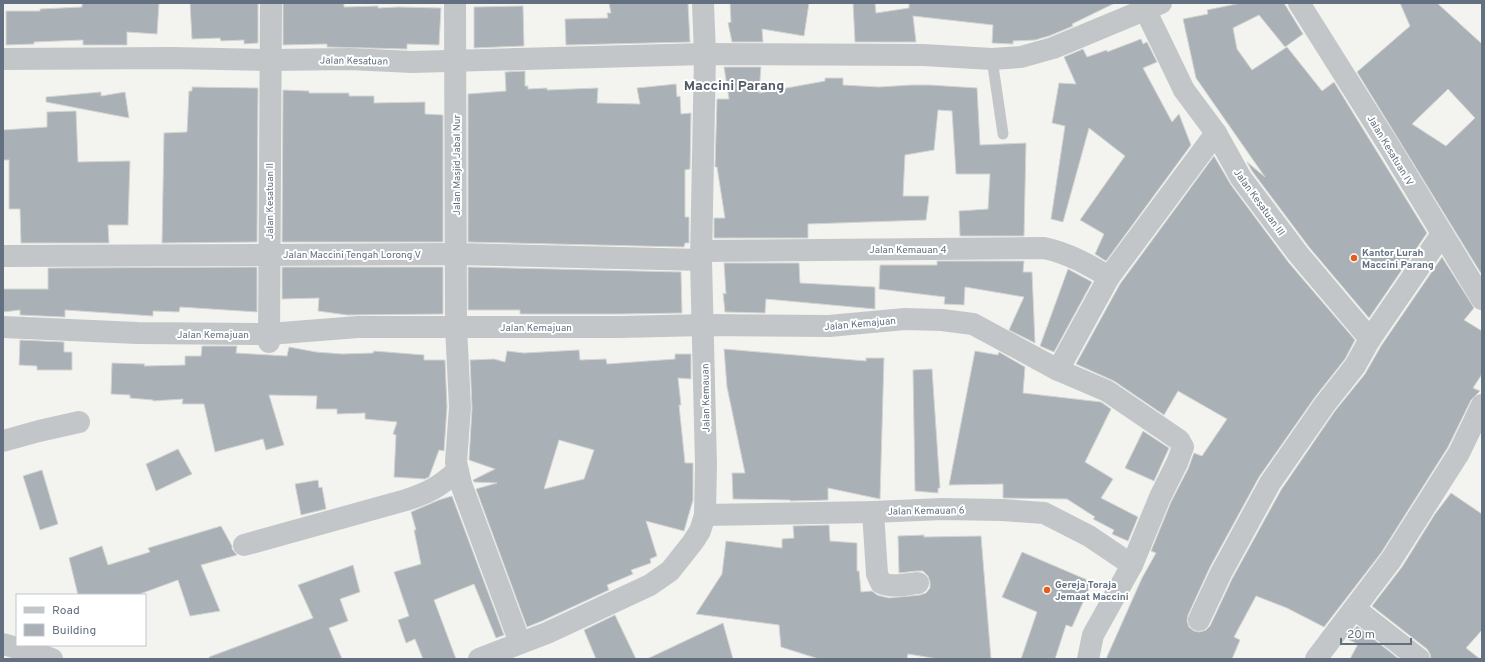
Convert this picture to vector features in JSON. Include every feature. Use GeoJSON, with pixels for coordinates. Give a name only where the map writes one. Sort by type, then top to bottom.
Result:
{"type":"FeatureCollection","features":[{"type":"Feature","properties":{"kind":"street","name":"Jalan Kesatuan II"},"geometry":{"type":"LineString","coordinates":[[269,338],[271,3]]}},
{"type":"Feature","properties":{"kind":"street","name":"Jalan Masjid Jabal Nur"},"geometry":{"type":"LineString","coordinates":[[455,3],[456,327],[460,407],[456,462],[457,471],[520,643]]}},
{"type":"Feature","properties":{"kind":"street","name":"Jalan Kemauan"},"geometry":{"type":"LineString","coordinates":[[478,659],[554,629],[650,585],[670,571],[694,542],[700,531],[704,515],[706,465],[704,325],[701,255],[705,54],[703,3]]}},
{"type":"Feature","properties":{"kind":"street","name":"Jalan Kesatuan IV"},"geometry":{"type":"LineString","coordinates":[[1299,3],[1389,146],[1482,299]]}},
{"type":"Feature","properties":{"kind":"street","name":"Jalan Kesatuan"},"geometry":{"type":"LineString","coordinates":[[3,60],[172,58],[270,60],[350,59],[412,62],[705,54],[924,55],[992,59],[1021,57],[1053,48],[1150,5]]}},
{"type":"Feature","properties":{"kind":"street","name":"Jalan Kesatuan III"},"geometry":{"type":"LineString","coordinates":[[1150,5],[1184,90],[1216,133],[1241,178],[1299,255],[1370,339]]}},
{"type":"Feature","properties":{"kind":"street"},"geometry":{"type":"LineString","coordinates":[[1058,370],[1109,277],[1216,133]]}},
{"type":"Feature","properties":{"kind":"street"},"geometry":{"type":"LineString","coordinates":[[1199,620],[1221,573],[1270,484],[1325,404],[1355,366],[1370,339],[1442,234]]}},
{"type":"Feature","properties":{"kind":"street","name":"Jalan Kemauan 4"},"geometry":{"type":"LineString","coordinates":[[701,255],[1044,248],[1060,252],[1089,264],[1109,277]]}},
{"type":"Feature","properties":{"kind":"street","name":"Jalan Maccini Tengah Lorong V"},"geometry":{"type":"LineString","coordinates":[[3,256],[269,254],[701,255]]}},
{"type":"Feature","properties":{"kind":"street","name":"Jalan Kemajuan"},"geometry":{"type":"LineString","coordinates":[[3,327],[269,338],[358,327],[620,327],[704,325],[829,326],[905,319],[942,320],[972,324],[1058,370],[1107,391],[1179,440],[1183,447],[1177,463],[1160,497],[1132,565]]}},
{"type":"Feature","properties":{"kind":"street"},"geometry":{"type":"LineString","coordinates":[[1316,659],[1391,560],[1459,453],[1482,405]]}},
{"type":"Feature","properties":{"kind":"street"},"geometry":{"type":"LineString","coordinates":[[3,441],[79,422]]}},
{"type":"Feature","properties":{"kind":"street"},"geometry":{"type":"LineString","coordinates":[[244,545],[406,500],[426,493],[441,485],[457,471]]}},
{"type":"Feature","properties":{"kind":"street","name":"Jalan Kemauan 6"},"geometry":{"type":"LineString","coordinates":[[704,515],[873,512],[942,509],[1002,510],[1044,513],[1089,536],[1132,565]]}},
{"type":"Feature","properties":{"kind":"street"},"geometry":{"type":"LineString","coordinates":[[873,512],[877,574],[881,583],[900,585],[918,583]]}},
{"type":"Feature","properties":{"kind":"street"},"geometry":{"type":"LineString","coordinates":[[1088,659],[1093,635],[1132,565]]}},
{"type":"Feature","properties":{"kind":"street"},"geometry":{"type":"LineString","coordinates":[[1355,609],[1419,659]]}},
{"type":"Feature","properties":{"kind":"street"},"geometry":{"type":"LineString","coordinates":[[3,644],[52,659]]}},
{"type":"Feature","properties":{"kind":"lane"},"geometry":{"type":"LineString","coordinates":[[992,59],[1003,134]]}},
{"type":"Feature","properties":{"kind":"building"},"geometry":{"type":"Polygon","coordinates":[[[82,3],[159,3],[157,34],[127,32],[127,45],[83,45],[83,40],[6,45],[6,11],[40,11],[40,9],[82,7],[82,3]]]}},
{"type":"Feature","properties":{"kind":"building"},"geometry":{"type":"Polygon","coordinates":[[[190,3],[258,3],[258,43],[244,44],[244,40],[221,41],[220,38],[192,39],[190,3]]]}},
{"type":"Feature","properties":{"kind":"building"},"geometry":{"type":"Polygon","coordinates":[[[283,3],[344,3],[344,7],[378,6],[378,8],[441,8],[439,45],[407,44],[407,49],[327,47],[327,44],[283,45],[283,3]]]}},
{"type":"Feature","properties":{"kind":"building"},"geometry":{"type":"Polygon","coordinates":[[[609,3],[688,3],[690,42],[566,45],[565,19],[608,18],[607,13],[611,13],[609,3]]]}},
{"type":"Feature","properties":{"kind":"building"},"geometry":{"type":"Polygon","coordinates":[[[730,3],[809,3],[804,36],[762,29],[763,42],[732,42],[728,23],[731,22],[730,3]]]}},
{"type":"Feature","properties":{"kind":"building"},"geometry":{"type":"Polygon","coordinates":[[[853,3],[875,3],[876,13],[909,8],[909,3],[1115,3],[1072,24],[1073,26],[1049,36],[1035,40],[1013,41],[1013,44],[992,43],[993,25],[913,16],[916,42],[855,42],[853,3]]]}},
{"type":"Feature","properties":{"kind":"building"},"geometry":{"type":"Polygon","coordinates":[[[1241,3],[1284,3],[1303,34],[1285,47],[1259,15],[1233,28],[1237,49],[1252,70],[1287,47],[1322,91],[1334,82],[1427,233],[1369,318],[1309,247],[1252,171],[1247,162],[1265,177],[1196,78],[1183,19],[1208,14],[1207,10],[1241,3]]]}},
{"type":"Feature","properties":{"kind":"building"},"geometry":{"type":"Polygon","coordinates":[[[1400,3],[1437,3],[1482,44],[1482,275],[1357,72],[1410,26],[1400,3]],[[1448,89],[1412,124],[1446,146],[1475,118],[1448,89]]]}},
{"type":"Feature","properties":{"kind":"building"},"geometry":{"type":"Polygon","coordinates":[[[523,6],[524,46],[474,48],[474,7],[523,6]]]}},
{"type":"Feature","properties":{"kind":"building"},"geometry":{"type":"Polygon","coordinates":[[[1141,39],[1143,44],[1147,42],[1157,62],[1143,68],[1172,122],[1179,114],[1191,145],[1106,261],[1095,254],[1104,234],[1080,220],[1125,156],[1089,128],[1063,222],[1051,219],[1065,126],[1052,123],[1059,83],[1076,84],[1064,57],[1083,49],[1087,57],[1107,50],[1107,52],[1141,39]]]}},
{"type":"Feature","properties":{"kind":"building"},"geometry":{"type":"Polygon","coordinates":[[[724,67],[761,67],[759,93],[825,81],[825,78],[843,78],[843,85],[879,87],[930,85],[977,88],[980,145],[1026,143],[1024,236],[960,236],[959,211],[988,209],[990,174],[956,174],[952,111],[938,110],[934,150],[905,155],[903,196],[929,196],[926,220],[808,224],[808,238],[714,238],[714,218],[725,218],[717,167],[715,167],[717,99],[729,99],[724,67]]]}},
{"type":"Feature","properties":{"kind":"building"},"geometry":{"type":"Polygon","coordinates":[[[525,71],[525,86],[528,86],[528,89],[547,88],[547,90],[598,88],[597,103],[640,104],[637,88],[676,84],[677,97],[680,96],[681,114],[691,113],[690,169],[685,170],[685,217],[689,217],[689,243],[685,243],[684,247],[468,242],[468,94],[506,91],[505,72],[525,71]]]}},
{"type":"Feature","properties":{"kind":"building"},"geometry":{"type":"Polygon","coordinates":[[[192,87],[258,88],[257,242],[162,243],[164,133],[187,132],[189,91],[192,91],[192,87]]]}},
{"type":"Feature","properties":{"kind":"building"},"geometry":{"type":"Polygon","coordinates":[[[283,90],[309,91],[309,93],[349,93],[349,96],[374,96],[374,103],[425,102],[425,114],[443,115],[443,242],[282,242],[283,90]]]}},
{"type":"Feature","properties":{"kind":"building"},"geometry":{"type":"Polygon","coordinates":[[[101,92],[101,96],[125,92],[129,118],[46,102],[46,97],[101,92]]]}},
{"type":"Feature","properties":{"kind":"building"},"geometry":{"type":"Polygon","coordinates":[[[76,111],[78,162],[130,161],[128,225],[108,225],[109,243],[21,243],[20,209],[9,209],[9,160],[3,160],[3,130],[47,127],[47,112],[76,111]]]}},
{"type":"Feature","properties":{"kind":"building"},"geometry":{"type":"Polygon","coordinates":[[[1214,156],[1231,185],[1289,263],[1355,340],[1345,359],[1315,397],[1259,477],[1210,567],[1188,615],[1187,621],[1189,627],[1194,631],[1200,632],[1206,630],[1210,626],[1232,579],[1281,490],[1335,411],[1365,374],[1381,346],[1442,257],[1474,308],[1464,320],[1482,331],[1482,374],[1473,388],[1480,391],[1471,400],[1448,447],[1381,553],[1324,627],[1287,608],[1256,596],[1234,637],[1240,640],[1232,659],[1106,659],[1142,578],[1156,553],[1151,551],[1171,502],[1188,469],[1194,453],[1202,456],[1227,419],[1178,391],[1164,415],[1114,381],[1076,364],[1120,284],[1214,156]]]}},
{"type":"Feature","properties":{"kind":"building"},"geometry":{"type":"Polygon","coordinates":[[[937,261],[1024,261],[1023,272],[1032,272],[1035,343],[1009,330],[1024,297],[965,287],[964,305],[944,304],[945,297],[879,289],[880,265],[937,265],[937,261]]]}},
{"type":"Feature","properties":{"kind":"building"},"geometry":{"type":"Polygon","coordinates":[[[724,263],[799,263],[800,283],[875,287],[875,309],[766,299],[765,313],[725,312],[723,293],[726,294],[724,263]]]}},
{"type":"Feature","properties":{"kind":"building"},"geometry":{"type":"Polygon","coordinates":[[[257,267],[257,312],[180,307],[179,312],[153,311],[153,316],[65,310],[65,317],[20,315],[20,310],[3,312],[3,289],[48,289],[48,268],[257,267]]]}},
{"type":"Feature","properties":{"kind":"building"},"geometry":{"type":"Polygon","coordinates":[[[282,267],[443,267],[443,314],[347,315],[318,311],[319,298],[282,299],[282,267]]]}},
{"type":"Feature","properties":{"kind":"building"},"geometry":{"type":"Polygon","coordinates":[[[468,267],[681,272],[682,313],[520,314],[520,310],[468,310],[468,267]]]}},
{"type":"Feature","properties":{"kind":"building"},"geometry":{"type":"Polygon","coordinates":[[[1068,269],[1092,282],[1054,352],[1040,346],[1068,269]]]}},
{"type":"Feature","properties":{"kind":"building"},"geometry":{"type":"Polygon","coordinates":[[[20,340],[64,342],[64,352],[72,352],[72,370],[37,370],[37,366],[19,365],[20,340]]]}},
{"type":"Feature","properties":{"kind":"building"},"geometry":{"type":"Polygon","coordinates":[[[202,346],[237,346],[236,353],[287,356],[289,347],[316,352],[342,354],[373,353],[374,351],[424,355],[424,360],[445,360],[447,407],[444,451],[439,450],[429,477],[425,479],[394,477],[396,435],[393,434],[397,422],[365,419],[365,413],[337,414],[337,409],[316,409],[317,396],[269,395],[284,445],[266,450],[263,439],[215,452],[204,404],[182,404],[183,399],[153,401],[130,398],[130,395],[111,394],[112,363],[145,364],[144,366],[185,365],[185,356],[201,356],[202,346]]]}},
{"type":"Feature","properties":{"kind":"building"},"geometry":{"type":"Polygon","coordinates":[[[724,349],[866,361],[866,358],[884,358],[880,499],[828,488],[828,500],[790,501],[733,499],[732,473],[745,473],[727,387],[724,349]]]}},
{"type":"Feature","properties":{"kind":"building"},"geometry":{"type":"Polygon","coordinates":[[[579,350],[580,360],[606,359],[607,364],[675,359],[675,354],[691,354],[691,379],[678,378],[681,405],[679,405],[685,463],[693,463],[693,500],[684,531],[646,521],[657,556],[650,559],[651,563],[631,570],[633,574],[607,585],[609,590],[527,627],[476,489],[497,483],[474,482],[473,480],[495,469],[469,460],[472,408],[470,360],[494,359],[505,362],[507,351],[524,353],[579,350]],[[559,440],[544,489],[584,479],[594,450],[559,440]]]}},
{"type":"Feature","properties":{"kind":"building"},"geometry":{"type":"Polygon","coordinates":[[[975,351],[998,355],[999,352],[1025,367],[1023,393],[1101,402],[1111,409],[1085,462],[1113,479],[1101,498],[1138,517],[1128,541],[1112,534],[1114,530],[1093,519],[1095,517],[1067,499],[1003,498],[1003,484],[949,485],[975,351]]]}},
{"type":"Feature","properties":{"kind":"building"},"geometry":{"type":"Polygon","coordinates":[[[932,369],[940,488],[938,488],[938,493],[915,491],[913,370],[932,369]]]}},
{"type":"Feature","properties":{"kind":"building"},"geometry":{"type":"Polygon","coordinates":[[[1143,431],[1169,448],[1154,481],[1125,468],[1143,431]]]}},
{"type":"Feature","properties":{"kind":"building"},"geometry":{"type":"Polygon","coordinates":[[[178,449],[192,474],[156,491],[146,464],[178,449]]]}},
{"type":"Feature","properties":{"kind":"building"},"geometry":{"type":"Polygon","coordinates":[[[42,470],[58,524],[40,530],[23,476],[42,470]]]}},
{"type":"Feature","properties":{"kind":"building"},"geometry":{"type":"Polygon","coordinates":[[[318,480],[319,488],[322,487],[326,509],[301,515],[295,484],[318,480]]]}},
{"type":"Feature","properties":{"kind":"building"},"geometry":{"type":"Polygon","coordinates":[[[1451,493],[1482,514],[1482,630],[1466,648],[1480,659],[1431,659],[1427,649],[1372,606],[1402,567],[1435,514],[1451,493]]]}},
{"type":"Feature","properties":{"kind":"building"},"geometry":{"type":"Polygon","coordinates":[[[452,496],[504,635],[496,638],[474,584],[434,600],[456,659],[423,659],[415,639],[406,643],[398,620],[409,616],[394,572],[421,564],[414,530],[416,530],[411,512],[452,496]]]}},
{"type":"Feature","properties":{"kind":"building"},"geometry":{"type":"Polygon","coordinates":[[[829,525],[830,541],[857,543],[857,571],[859,571],[861,592],[872,591],[877,595],[889,598],[920,595],[926,593],[930,588],[928,576],[923,571],[899,573],[898,536],[981,536],[991,659],[938,659],[908,654],[907,659],[819,659],[781,647],[779,625],[696,614],[722,574],[726,541],[782,548],[782,539],[794,538],[793,526],[829,525]]]}},
{"type":"Feature","properties":{"kind":"building"},"geometry":{"type":"Polygon","coordinates":[[[221,526],[232,546],[232,549],[237,555],[201,565],[220,611],[190,616],[178,580],[140,594],[78,594],[69,558],[102,546],[108,565],[150,552],[148,548],[221,526]]]}},
{"type":"Feature","properties":{"kind":"building","name":"Gereja Toraja Jemaat Maccini"},"geometry":{"type":"Polygon","coordinates":[[[1022,552],[1092,582],[1072,627],[1066,625],[1055,659],[1021,659],[1037,612],[1002,597],[1022,552]]]}},
{"type":"Feature","properties":{"kind":"building"},"geometry":{"type":"Polygon","coordinates":[[[353,565],[360,592],[340,599],[348,621],[329,628],[342,659],[210,659],[209,657],[313,618],[298,585],[353,565]]]}},
{"type":"Feature","properties":{"kind":"building"},"geometry":{"type":"Polygon","coordinates":[[[615,615],[636,659],[596,659],[584,630],[615,615]]]}},
{"type":"Feature","properties":{"kind":"building"},"geometry":{"type":"Polygon","coordinates":[[[723,623],[733,659],[647,659],[723,623]]]}},
{"type":"Feature","properties":{"kind":"building"},"geometry":{"type":"Polygon","coordinates":[[[1357,626],[1399,659],[1350,659],[1358,644],[1347,639],[1357,626]]]}},
{"type":"Feature","properties":{"kind":"place","name":"Kantor Lurah Maccini Parang"},"geometry":{"type":"Point","coordinates":[1354,258]}},
{"type":"Feature","properties":{"kind":"place","name":"Gereja Toraja Jemaat Maccini"},"geometry":{"type":"Point","coordinates":[1047,590]}},
{"type":"Feature","properties":{"kind":"district","name":"Maccini Parang"},"geometry":{"type":"Point","coordinates":[734,85]}}]}
